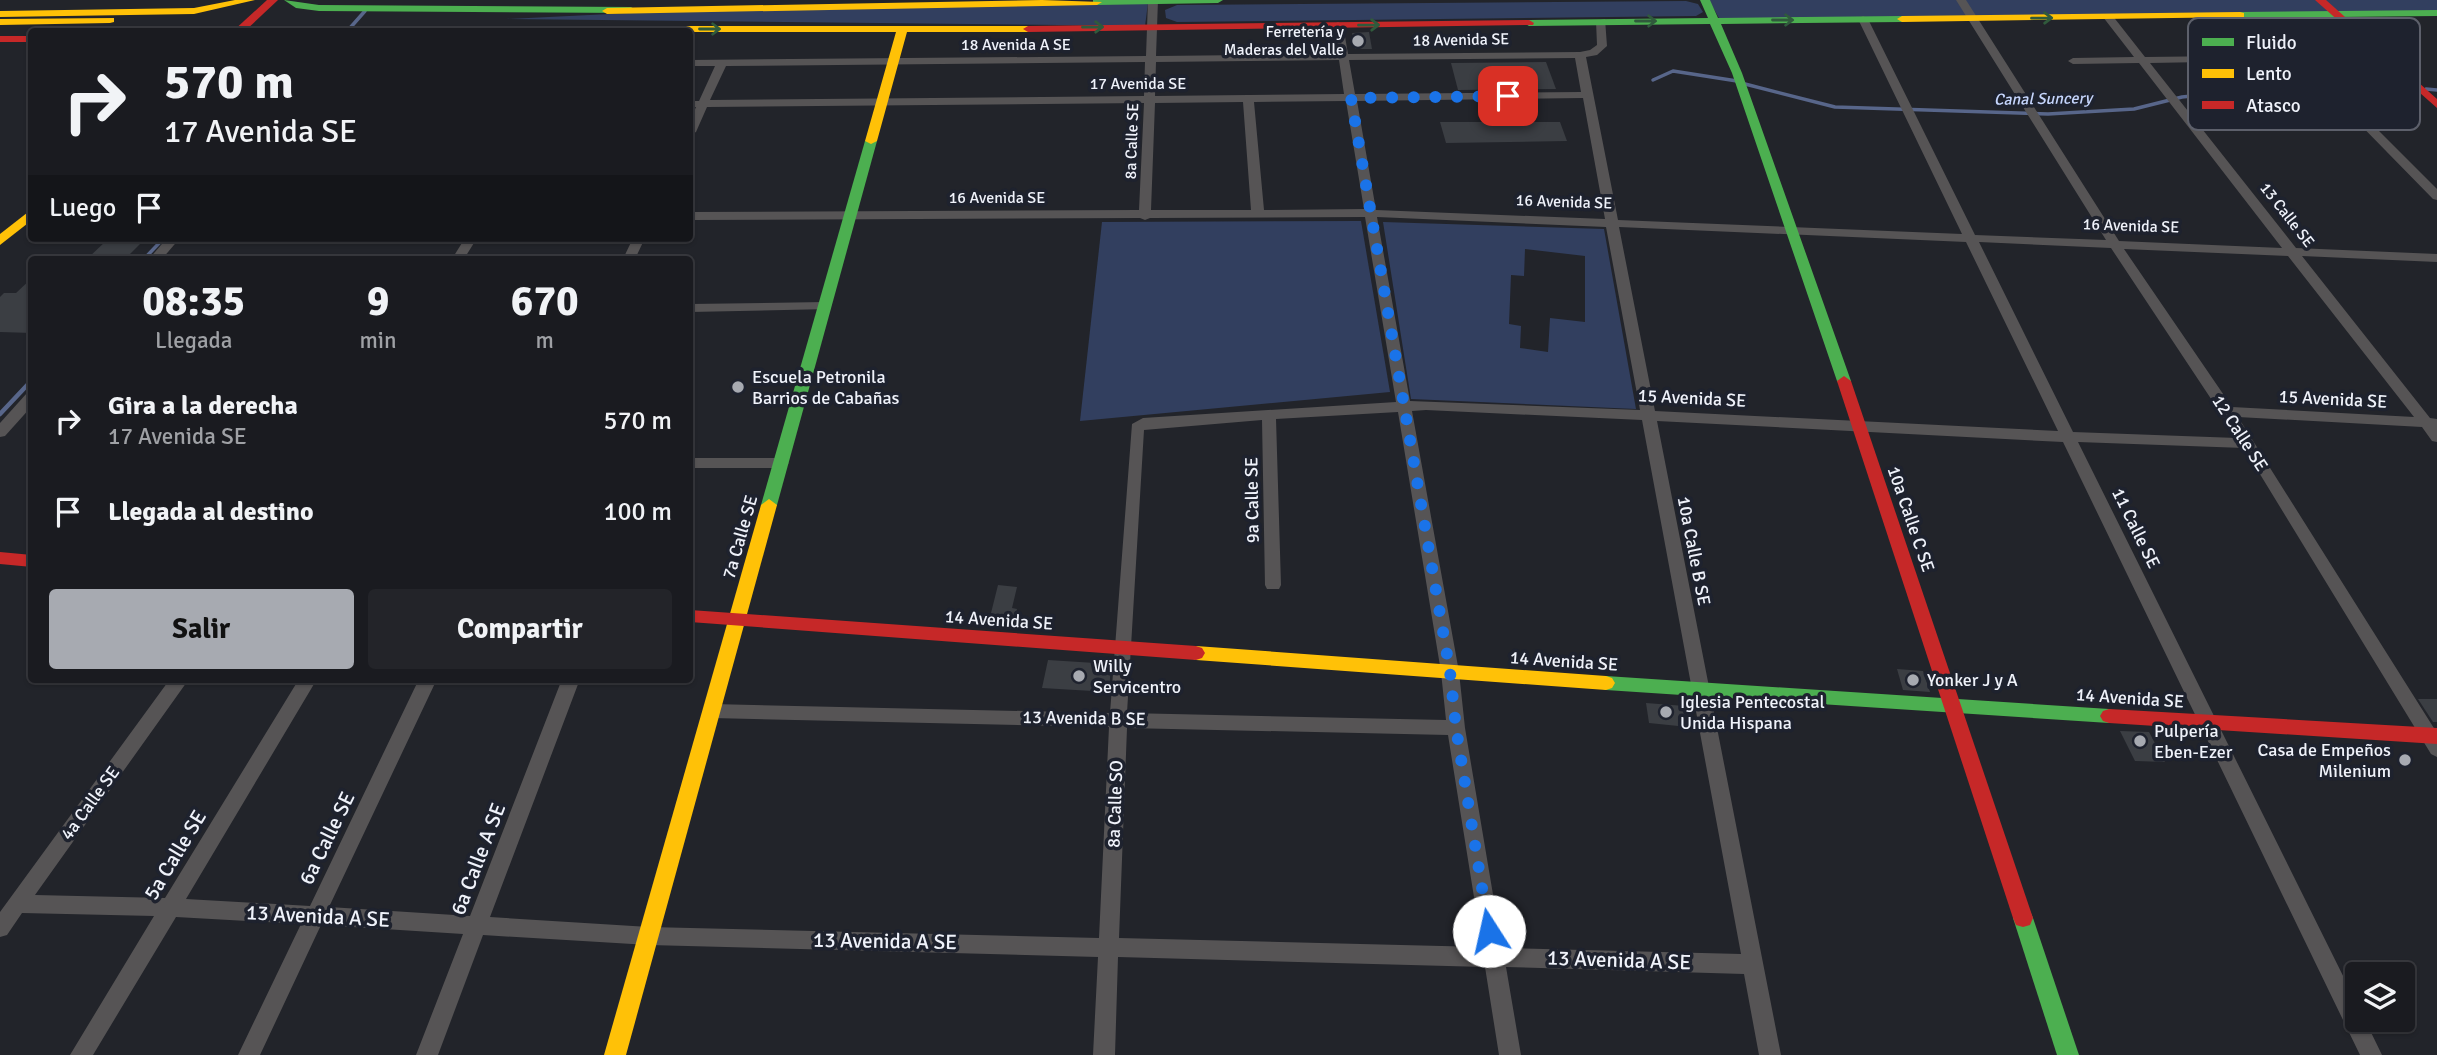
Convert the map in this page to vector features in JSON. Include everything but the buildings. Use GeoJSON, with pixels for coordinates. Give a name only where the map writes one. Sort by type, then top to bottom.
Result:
{"type":"FeatureCollection","features":[{"type":"Feature","properties":{"kind":"main road"},"geometry":{"type":"LineString","coordinates":[[0,14],[194,11],[250,0]]}},
{"type":"Feature","properties":{"kind":"main road"},"geometry":{"type":"LineString","coordinates":[[0,22],[209,27],[250,0]]}},
{"type":"Feature","properties":{"kind":"main road"},"geometry":{"type":"LineString","coordinates":[[242,28],[274,0]]}},
{"type":"Feature","properties":{"kind":"main road"},"geometry":{"type":"LineString","coordinates":[[289,0],[312,8],[631,10]]}},
{"type":"Feature","properties":{"kind":"main road"},"geometry":{"type":"LineString","coordinates":[[185,28],[631,10],[908,3],[1219,0]]}},
{"type":"Feature","properties":{"kind":"main road","name":"10a Calle C SE"},"geometry":{"type":"LineString","coordinates":[[1705,0],[1744,92],[1860,426],[2068,1055]]}},
{"type":"Feature","properties":{"kind":"main road"},"geometry":{"type":"LineString","coordinates":[[2320,0],[2340,18]]}},
{"type":"Feature","properties":{"kind":"main road"},"geometry":{"type":"LineString","coordinates":[[693,30],[2437,13]]}},
{"type":"Feature","properties":{"kind":"main road"},"geometry":{"type":"LineString","coordinates":[[279,24],[492,28]]}},
{"type":"Feature","properties":{"kind":"main road","name":"7a Calle SE"},"geometry":{"type":"LineString","coordinates":[[615,1055],[902,30]]}},
{"type":"Feature","properties":{"kind":"main road"},"geometry":{"type":"LineString","coordinates":[[0,33],[28,32]]}},
{"type":"Feature","properties":{"kind":"main road"},"geometry":{"type":"LineString","coordinates":[[0,39],[28,39]]}},
{"type":"Feature","properties":{"kind":"main road"},"geometry":{"type":"LineString","coordinates":[[0,220],[27,215]]}},
{"type":"Feature","properties":{"kind":"main road"},"geometry":{"type":"LineString","coordinates":[[0,242],[27,215]]}},
{"type":"Feature","properties":{"kind":"main road"},"geometry":{"type":"LineString","coordinates":[[0,558],[28,561]]}},
{"type":"Feature","properties":{"kind":"main road","name":"14 Avenida SE"},"geometry":{"type":"LineString","coordinates":[[693,615],[1701,690],[2434,740]]}},
{"type":"Feature","properties":{"kind":"street","name":"8a Calle SE"},"geometry":{"type":"LineString","coordinates":[[1145,216],[1153,0]]}},
{"type":"Feature","properties":{"kind":"street","name":"12 Calle SE"},"geometry":{"type":"LineString","coordinates":[[1961,0],[2114,243],[2248,443],[2434,740]]}},
{"type":"Feature","properties":{"kind":"street","name":"13 Calle SE"},"geometry":{"type":"LineString","coordinates":[[2108,17],[2188,117]]}},
{"type":"Feature","properties":{"kind":"street","name":"11 Calle SE"},"geometry":{"type":"LineString","coordinates":[[1863,19],[2371,1055]]}},
{"type":"Feature","properties":{"kind":"street"},"geometry":{"type":"LineString","coordinates":[[1580,55],[1593,53],[1602,46],[1601,21]]}},
{"type":"Feature","properties":{"kind":"street"},"geometry":{"type":"LineString","coordinates":[[1338,25],[1450,672],[1456,728],[1510,1055]]}},
{"type":"Feature","properties":{"kind":"street","name":"18 Avenida SE"},"geometry":{"type":"LineString","coordinates":[[1343,57],[1580,55]]}},
{"type":"Feature","properties":{"kind":"street","name":"10a Calle B SE"},"geometry":{"type":"LineString","coordinates":[[1580,55],[1770,1055]]}},
{"type":"Feature","properties":{"kind":"street","name":"18 Avenida A SE"},"geometry":{"type":"LineString","coordinates":[[693,63],[1343,57]]}},
{"type":"Feature","properties":{"kind":"street"},"geometry":{"type":"LineString","coordinates":[[2073,61],[2188,59]]}},
{"type":"Feature","properties":{"kind":"street"},"geometry":{"type":"LineString","coordinates":[[693,126],[722,62]]}},
{"type":"Feature","properties":{"kind":"street","name":"17 Avenida SE"},"geometry":{"type":"LineString","coordinates":[[693,104],[1587,95]]}},
{"type":"Feature","properties":{"kind":"street"},"geometry":{"type":"LineString","coordinates":[[1248,100],[1258,214]]}},
{"type":"Feature","properties":{"kind":"street","name":"13 Calle SE"},"geometry":{"type":"LineString","coordinates":[[2198,130],[2432,423],[2437,437]]}},
{"type":"Feature","properties":{"kind":"street"},"geometry":{"type":"LineString","coordinates":[[2372,130],[2437,196]]}},
{"type":"Feature","properties":{"kind":"street","name":"16 Avenida SE"},"geometry":{"type":"LineString","coordinates":[[693,216],[1369,213],[2437,257]]}},
{"type":"Feature","properties":{"kind":"street"},"geometry":{"type":"LineString","coordinates":[[158,256],[170,242]]}},
{"type":"Feature","properties":{"kind":"street"},"geometry":{"type":"LineString","coordinates":[[693,308],[825,306]]}},
{"type":"Feature","properties":{"kind":"street"},"geometry":{"type":"LineString","coordinates":[[0,432],[28,400]]}},
{"type":"Feature","properties":{"kind":"street","name":"15 Avenida SE"},"geometry":{"type":"LineString","coordinates":[[1137,428],[1143,423],[1153,421],[1405,405],[2248,443]]}},
{"type":"Feature","properties":{"kind":"street","name":"15 Avenida SE"},"geometry":{"type":"LineString","coordinates":[[2228,412],[2432,423]]}},
{"type":"Feature","properties":{"kind":"street","name":"9a Calle SE"},"geometry":{"type":"LineString","coordinates":[[1269,414],[1273,585]]}},
{"type":"Feature","properties":{"kind":"street","name":"8a Calle SO"},"geometry":{"type":"LineString","coordinates":[[1104,1055],[1118,719],[1137,428]]}},
{"type":"Feature","properties":{"kind":"street"},"geometry":{"type":"LineString","coordinates":[[693,463],[781,463]]}},
{"type":"Feature","properties":{"kind":"street","name":"4a Calle SE"},"geometry":{"type":"LineString","coordinates":[[0,928],[177,683]]}},
{"type":"Feature","properties":{"kind":"street","name":"5a Calle SE"},"geometry":{"type":"LineString","coordinates":[[81,1055],[306,683]]}},
{"type":"Feature","properties":{"kind":"street","name":"6a Calle SE"},"geometry":{"type":"LineString","coordinates":[[249,1055],[426,683]]}},
{"type":"Feature","properties":{"kind":"street","name":"6a Calle A SE"},"geometry":{"type":"LineString","coordinates":[[427,1055],[569,683]]}},
{"type":"Feature","properties":{"kind":"street","name":"13 Avenida B SE"},"geometry":{"type":"LineString","coordinates":[[712,711],[1456,728]]}},
{"type":"Feature","properties":{"kind":"street","name":"13 Avenida A SE"},"geometry":{"type":"LineString","coordinates":[[17,904],[170,907],[649,936],[1753,964]]}},
{"type":"Feature","properties":{"kind":"shaded area"},"geometry":{"type":"Polygon","coordinates":[[[1709,0],[1960,0],[1973,18],[1720,20],[1709,0]]]}},
{"type":"Feature","properties":{"kind":"shaded area"},"geometry":{"type":"Polygon","coordinates":[[[1962,0],[2437,0],[2437,13],[1976,18],[1962,0]]]}},
{"type":"Feature","properties":{"kind":"shaded area"},"geometry":{"type":"Polygon","coordinates":[[[1686,1],[1698,4],[1703,12],[1696,16],[1177,22],[1166,18],[1165,10],[1177,5],[1686,1]]]}},
{"type":"Feature","properties":{"kind":"shaded area"},"geometry":{"type":"Polygon","coordinates":[[[1148,3],[1145,26],[506,19],[732,8],[1148,3]]]}},
{"type":"Feature","properties":{"kind":"shaded area"},"geometry":{"type":"Polygon","coordinates":[[[1361,221],[1390,392],[1080,421],[1102,222],[1361,221]]]}},
{"type":"Feature","properties":{"kind":"shaded area"},"geometry":{"type":"Polygon","coordinates":[[[1383,222],[1604,229],[1636,409],[1411,399],[1383,222]],[[1525,249],[1524,276],[1511,275],[1509,324],[1521,326],[1520,348],[1548,352],[1550,318],[1585,322],[1585,256],[1525,249]]]}},
{"type":"Feature","properties":{"kind":"waterway"},"geometry":{"type":"LineString","coordinates":[[350,28],[365,11]]}},
{"type":"Feature","properties":{"kind":"waterway","name":"Canal Suncery"},"geometry":{"type":"LineString","coordinates":[[1653,80],[1673,71],[1737,81]]}},
{"type":"Feature","properties":{"kind":"waterway","name":"Canal Suncery"},"geometry":{"type":"LineString","coordinates":[[1745,84],[1835,107],[2048,114],[2134,109],[2188,96]]}},
{"type":"Feature","properties":{"kind":"waterway","name":"Canal Suncery"},"geometry":{"type":"LineString","coordinates":[[2426,89],[2437,90]]}},
{"type":"Feature","properties":{"kind":"waterway"},"geometry":{"type":"LineString","coordinates":[[147,256],[160,242]]}},
{"type":"Feature","properties":{"kind":"waterway"},"geometry":{"type":"LineString","coordinates":[[0,414],[28,384]]}},
{"type":"Feature","properties":{"kind":"traffic: fast"},"geometry":{"type":"LineString","coordinates":[[289,0],[300,6],[319,8],[631,10]]}},
{"type":"Feature","properties":{"kind":"traffic: fast"},"geometry":{"type":"LineString","coordinates":[[1097,2],[1218,0]]}},
{"type":"Feature","properties":{"kind":"traffic: fast"},"geometry":{"type":"LineString","coordinates":[[1705,0],[1737,73],[1844,381]]}},
{"type":"Feature","properties":{"kind":"traffic: fast"},"geometry":{"type":"LineString","coordinates":[[2240,15],[2437,13]]}},
{"type":"Feature","properties":{"kind":"traffic: fast"},"geometry":{"type":"LineString","coordinates":[[1529,23],[1902,19]]}},
{"type":"Feature","properties":{"kind":"traffic: fast"},"geometry":{"type":"LineString","coordinates":[[769,505],[871,141]]}},
{"type":"Feature","properties":{"kind":"traffic: fast"},"geometry":{"type":"LineString","coordinates":[[1606,683],[2109,716]]}},
{"type":"Feature","properties":{"kind":"traffic: fast"},"geometry":{"type":"LineString","coordinates":[[2023,918],[2068,1055]]}},
{"type":"Feature","properties":{"kind":"traffic: slow"},"geometry":{"type":"LineString","coordinates":[[0,14],[194,11],[250,0]]}},
{"type":"Feature","properties":{"kind":"traffic: slow"},"geometry":{"type":"LineString","coordinates":[[607,11],[1097,2]]}},
{"type":"Feature","properties":{"kind":"traffic: slow"},"geometry":{"type":"LineString","coordinates":[[1902,19],[2240,15]]}},
{"type":"Feature","properties":{"kind":"traffic: slow"},"geometry":{"type":"LineString","coordinates":[[0,22],[110,20]]}},
{"type":"Feature","properties":{"kind":"traffic: slow"},"geometry":{"type":"LineString","coordinates":[[693,29],[1028,29]]}},
{"type":"Feature","properties":{"kind":"traffic: slow"},"geometry":{"type":"LineString","coordinates":[[871,141],[902,30]]}},
{"type":"Feature","properties":{"kind":"traffic: slow"},"geometry":{"type":"LineString","coordinates":[[0,241],[28,216]]}},
{"type":"Feature","properties":{"kind":"traffic: slow"},"geometry":{"type":"LineString","coordinates":[[615,1055],[769,505]]}},
{"type":"Feature","properties":{"kind":"traffic: slow"},"geometry":{"type":"LineString","coordinates":[[1196,653],[1606,683]]}},
{"type":"Feature","properties":{"kind":"traffic: jam"},"geometry":{"type":"LineString","coordinates":[[242,28],[273,0]]}},
{"type":"Feature","properties":{"kind":"traffic: jam"},"geometry":{"type":"LineString","coordinates":[[2320,0],[2340,18]]}},
{"type":"Feature","properties":{"kind":"traffic: jam"},"geometry":{"type":"LineString","coordinates":[[1028,29],[1529,23]]}},
{"type":"Feature","properties":{"kind":"traffic: jam"},"geometry":{"type":"LineString","coordinates":[[0,39],[28,39]]}},
{"type":"Feature","properties":{"kind":"traffic: jam"},"geometry":{"type":"LineString","coordinates":[[2420,90],[2437,105]]}},
{"type":"Feature","properties":{"kind":"traffic: jam"},"geometry":{"type":"LineString","coordinates":[[1844,381],[2023,918]]}},
{"type":"Feature","properties":{"kind":"traffic: jam"},"geometry":{"type":"LineString","coordinates":[[0,558],[28,561]]}},
{"type":"Feature","properties":{"kind":"traffic: jam"},"geometry":{"type":"LineString","coordinates":[[693,616],[1196,653]]}},
{"type":"Feature","properties":{"kind":"traffic: jam"},"geometry":{"type":"LineString","coordinates":[[2109,716],[2437,736]]}},
{"type":"Feature","properties":{"kind":"place","name":"Ferretería y Maderas del Valle"},"geometry":{"type":"Point","coordinates":[1358,41]}},
{"type":"Feature","properties":{"kind":"place","name":"Escuela Petronila Barrios de Cabañas"},"geometry":{"type":"Point","coordinates":[738,387]}},
{"type":"Feature","properties":{"kind":"place","name":"Willy Servicentro"},"geometry":{"type":"Point","coordinates":[1079,676]}},
{"type":"Feature","properties":{"kind":"place","name":"Yonker J y A"},"geometry":{"type":"Point","coordinates":[1913,680]}},
{"type":"Feature","properties":{"kind":"place","name":"Iglesia Pentecostal Unida Hispana"},"geometry":{"type":"Point","coordinates":[1666,712]}},
{"type":"Feature","properties":{"kind":"place","name":"Pulpería Eben-Ezer"},"geometry":{"type":"Point","coordinates":[2140,741]}},
{"type":"Feature","properties":{"kind":"place","name":"Casa de Empeños Milenium"},"geometry":{"type":"Point","coordinates":[2405,760]}},
{"type":"Feature","properties":{"kind":"route"},"geometry":{"type":"LineString","coordinates":[[1489,931],[1456,728],[1450,672],[1351,98],[1508,96]]}}]}
